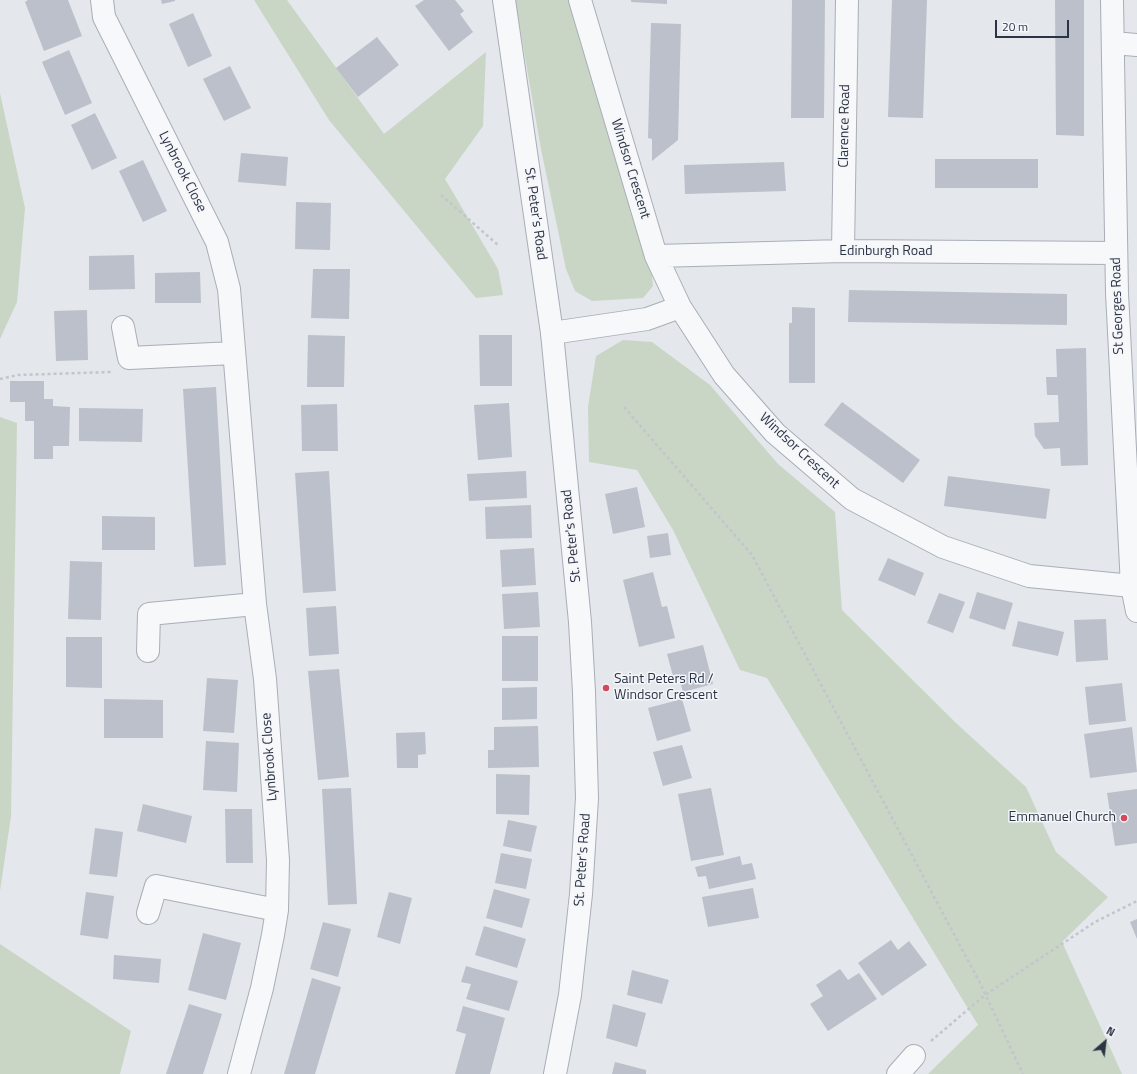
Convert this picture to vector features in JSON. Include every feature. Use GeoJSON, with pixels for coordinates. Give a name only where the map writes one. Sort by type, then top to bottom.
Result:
{"type":"FeatureCollection","features":[{"type":"Feature","properties":{"kind":"street","name":"Lynbrook Close"},"geometry":{"type":"LineString","coordinates":[[102,0],[104,17],[217,242],[229,289],[255,604],[265,679],[278,860],[277,910],[262,988],[239,1074]]}},
{"type":"Feature","properties":{"kind":"street","name":"St. Peter's Road"},"geometry":{"type":"LineString","coordinates":[[504,0],[552,333],[580,622],[587,798],[581,894],[570,995],[554,1074]]}},
{"type":"Feature","properties":{"kind":"street","name":"Windsor Crescent"},"geometry":{"type":"LineString","coordinates":[[580,0],[656,256],[680,307],[724,375],[775,433],[852,499],[943,547],[1029,576],[1132,586]]}},
{"type":"Feature","properties":{"kind":"street","name":"Clarence Road"},"geometry":{"type":"LineString","coordinates":[[843,251],[847,0]]}},
{"type":"Feature","properties":{"kind":"street","name":"St Georges Road"},"geometry":{"type":"LineString","coordinates":[[1112,0],[1116,253],[1132,586],[1137,611]]}},
{"type":"Feature","properties":{"kind":"street"},"geometry":{"type":"LineString","coordinates":[[1113,43],[1137,45]]}},
{"type":"Feature","properties":{"kind":"street","name":"Edinburgh Road"},"geometry":{"type":"LineString","coordinates":[[656,256],[843,251],[1116,253]]}},
{"type":"Feature","properties":{"kind":"street"},"geometry":{"type":"LineString","coordinates":[[552,333],[647,319],[680,307]]}},
{"type":"Feature","properties":{"kind":"street"},"geometry":{"type":"LineString","coordinates":[[122,327],[129,358],[234,353]]}},
{"type":"Feature","properties":{"kind":"street"},"geometry":{"type":"LineString","coordinates":[[148,652],[149,614],[255,604]]}},
{"type":"Feature","properties":{"kind":"street"},"geometry":{"type":"LineString","coordinates":[[148,913],[156,886],[277,910]]}},
{"type":"Feature","properties":{"kind":"street"},"geometry":{"type":"LineString","coordinates":[[898,1074],[914,1056]]}},
{"type":"Feature","properties":{"kind":"path"},"geometry":{"type":"LineString","coordinates":[[441,194],[498,245]]}},
{"type":"Feature","properties":{"kind":"path"},"geometry":{"type":"LineString","coordinates":[[0,379],[18,375],[110,372],[129,358]]}},
{"type":"Feature","properties":{"kind":"path"},"geometry":{"type":"LineString","coordinates":[[624,407],[752,555],[985,995],[1023,1074]]}},
{"type":"Feature","properties":{"kind":"path"},"geometry":{"type":"LineString","coordinates":[[914,1056],[985,995],[1095,922],[1137,901]]}},
{"type":"Feature","properties":{"kind":"green space"},"geometry":{"type":"Polygon","coordinates":[[[254,0],[287,0],[384,134],[486,52],[483,126],[445,179],[498,269],[503,295],[476,298],[329,120],[254,0]]]}},
{"type":"Feature","properties":{"kind":"green space"},"geometry":{"type":"Polygon","coordinates":[[[515,0],[570,0],[651,266],[653,286],[643,298],[592,301],[575,291],[566,269],[541,149],[515,0]]]}},
{"type":"Feature","properties":{"kind":"green space"},"geometry":{"type":"Polygon","coordinates":[[[0,93],[25,208],[17,302],[0,339],[0,93]]]}},
{"type":"Feature","properties":{"kind":"green space"},"geometry":{"type":"Polygon","coordinates":[[[623,340],[652,342],[710,385],[778,464],[835,512],[842,610],[956,723],[1026,787],[1056,852],[1108,897],[1062,942],[1122,1074],[928,1074],[978,1025],[767,678],[740,670],[673,530],[637,470],[589,462],[588,407],[596,356],[623,340]]]}},
{"type":"Feature","properties":{"kind":"green space"},"geometry":{"type":"Polygon","coordinates":[[[0,417],[17,423],[11,816],[0,891],[0,417]]]}},
{"type":"Feature","properties":{"kind":"green space"},"geometry":{"type":"Polygon","coordinates":[[[0,944],[131,1031],[120,1074],[0,1074],[0,944]]]}},
{"type":"Feature","properties":{"kind":"building"},"geometry":{"type":"Polygon","coordinates":[[[28,0],[68,0],[82,36],[44,51],[25,2],[28,0]]]}},
{"type":"Feature","properties":{"kind":"building"},"geometry":{"type":"Polygon","coordinates":[[[161,0],[175,0],[175,1],[162,4],[161,0]]]}},
{"type":"Feature","properties":{"kind":"building"},"geometry":{"type":"Polygon","coordinates":[[[424,0],[455,0],[464,11],[460,14],[473,32],[449,51],[415,6],[424,0]]]}},
{"type":"Feature","properties":{"kind":"building"},"geometry":{"type":"Polygon","coordinates":[[[631,0],[667,0],[667,4],[631,2],[631,0]]]}},
{"type":"Feature","properties":{"kind":"building"},"geometry":{"type":"Polygon","coordinates":[[[792,0],[825,0],[824,118],[791,118],[792,0]]]}},
{"type":"Feature","properties":{"kind":"building"},"geometry":{"type":"Polygon","coordinates":[[[892,0],[927,0],[923,118],[888,117],[892,0]]]}},
{"type":"Feature","properties":{"kind":"building"},"geometry":{"type":"Polygon","coordinates":[[[1055,0],[1084,0],[1084,136],[1056,135],[1055,0]]]}},
{"type":"Feature","properties":{"kind":"building"},"geometry":{"type":"Polygon","coordinates":[[[193,13],[212,56],[188,67],[169,24],[193,13]]]}},
{"type":"Feature","properties":{"kind":"building"},"geometry":{"type":"Polygon","coordinates":[[[651,23],[681,24],[678,140],[652,161],[652,139],[648,138],[651,23]]]}},
{"type":"Feature","properties":{"kind":"building"},"geometry":{"type":"Polygon","coordinates":[[[377,37],[399,65],[358,97],[336,68],[377,37]]]}},
{"type":"Feature","properties":{"kind":"building"},"geometry":{"type":"Polygon","coordinates":[[[69,50],[92,103],[65,115],[42,62],[69,50]]]}},
{"type":"Feature","properties":{"kind":"building"},"geometry":{"type":"Polygon","coordinates":[[[230,66],[251,108],[224,121],[203,79],[230,66]]]}},
{"type":"Feature","properties":{"kind":"building"},"geometry":{"type":"Polygon","coordinates":[[[95,113],[117,158],[92,170],[71,125],[95,113]]]}},
{"type":"Feature","properties":{"kind":"building"},"geometry":{"type":"Polygon","coordinates":[[[241,153],[288,157],[286,186],[238,182],[241,153]]]}},
{"type":"Feature","properties":{"kind":"building"},"geometry":{"type":"Polygon","coordinates":[[[935,159],[1038,159],[1038,188],[935,188],[935,159]]]}},
{"type":"Feature","properties":{"kind":"building"},"geometry":{"type":"Polygon","coordinates":[[[143,160],[167,211],[143,222],[119,171],[143,160]]]}},
{"type":"Feature","properties":{"kind":"building"},"geometry":{"type":"Polygon","coordinates":[[[784,162],[786,191],[685,194],[684,165],[784,162]]]}},
{"type":"Feature","properties":{"kind":"building"},"geometry":{"type":"Polygon","coordinates":[[[296,202],[331,203],[330,250],[295,249],[296,202]]]}},
{"type":"Feature","properties":{"kind":"building"},"geometry":{"type":"Polygon","coordinates":[[[134,255],[135,289],[89,290],[89,256],[134,255]]]}},
{"type":"Feature","properties":{"kind":"building"},"geometry":{"type":"Polygon","coordinates":[[[313,269],[350,269],[349,319],[311,318],[313,269]]]}},
{"type":"Feature","properties":{"kind":"building"},"geometry":{"type":"Polygon","coordinates":[[[200,272],[201,303],[155,303],[155,273],[200,272]]]}},
{"type":"Feature","properties":{"kind":"building"},"geometry":{"type":"Polygon","coordinates":[[[849,290],[1067,294],[1067,325],[848,322],[849,290]]]}},
{"type":"Feature","properties":{"kind":"building"},"geometry":{"type":"Polygon","coordinates":[[[792,307],[815,308],[815,383],[789,383],[789,323],[792,323],[792,307]]]}},
{"type":"Feature","properties":{"kind":"building"},"geometry":{"type":"Polygon","coordinates":[[[87,310],[88,360],[56,361],[54,311],[87,310]]]}},
{"type":"Feature","properties":{"kind":"building"},"geometry":{"type":"Polygon","coordinates":[[[308,335],[345,336],[344,387],[307,387],[308,335]]]}},
{"type":"Feature","properties":{"kind":"building"},"geometry":{"type":"Polygon","coordinates":[[[479,335],[512,335],[512,386],[480,386],[479,335]]]}},
{"type":"Feature","properties":{"kind":"building"},"geometry":{"type":"Polygon","coordinates":[[[1086,348],[1088,465],[1061,466],[1060,448],[1044,449],[1035,436],[1034,423],[1059,422],[1058,395],[1047,395],[1046,377],[1057,377],[1056,349],[1086,348]]]}},
{"type":"Feature","properties":{"kind":"building"},"geometry":{"type":"Polygon","coordinates":[[[10,381],[44,381],[44,399],[53,399],[53,406],[70,407],[69,446],[53,446],[53,459],[34,459],[34,421],[25,421],[25,402],[10,402],[10,381]]]}},
{"type":"Feature","properties":{"kind":"building"},"geometry":{"type":"Polygon","coordinates":[[[216,387],[226,565],[194,567],[183,389],[216,387]]]}},
{"type":"Feature","properties":{"kind":"building"},"geometry":{"type":"Polygon","coordinates":[[[842,402],[920,460],[903,483],[824,425],[842,402]]]}},
{"type":"Feature","properties":{"kind":"building"},"geometry":{"type":"Polygon","coordinates":[[[509,403],[512,457],[478,460],[474,405],[509,403]]]}},
{"type":"Feature","properties":{"kind":"building"},"geometry":{"type":"Polygon","coordinates":[[[337,404],[338,451],[302,451],[301,405],[337,404]]]}},
{"type":"Feature","properties":{"kind":"building"},"geometry":{"type":"Polygon","coordinates":[[[79,408],[143,409],[142,442],[79,441],[79,408]]]}},
{"type":"Feature","properties":{"kind":"building"},"geometry":{"type":"Polygon","coordinates":[[[329,471],[336,591],[303,593],[295,473],[329,471]]]}},
{"type":"Feature","properties":{"kind":"building"},"geometry":{"type":"Polygon","coordinates":[[[526,471],[527,498],[469,501],[467,474],[526,471]]]}},
{"type":"Feature","properties":{"kind":"building"},"geometry":{"type":"Polygon","coordinates":[[[948,476],[1050,489],[1046,519],[944,506],[948,476]]]}},
{"type":"Feature","properties":{"kind":"building"},"geometry":{"type":"Polygon","coordinates":[[[637,487],[645,527],[613,534],[605,494],[637,487]]]}},
{"type":"Feature","properties":{"kind":"building"},"geometry":{"type":"Polygon","coordinates":[[[531,505],[532,538],[486,539],[485,507],[531,505]]]}},
{"type":"Feature","properties":{"kind":"building"},"geometry":{"type":"Polygon","coordinates":[[[102,516],[155,517],[155,550],[102,550],[102,516]]]}},
{"type":"Feature","properties":{"kind":"building"},"geometry":{"type":"Polygon","coordinates":[[[668,533],[671,555],[650,558],[647,536],[668,533]]]}},
{"type":"Feature","properties":{"kind":"building"},"geometry":{"type":"Polygon","coordinates":[[[534,548],[536,585],[502,587],[500,550],[534,548]]]}},
{"type":"Feature","properties":{"kind":"building"},"geometry":{"type":"Polygon","coordinates":[[[888,558],[924,573],[915,596],[878,580],[888,558]]]}},
{"type":"Feature","properties":{"kind":"building"},"geometry":{"type":"Polygon","coordinates":[[[70,561],[102,562],[101,620],[68,619],[70,561]]]}},
{"type":"Feature","properties":{"kind":"building"},"geometry":{"type":"Polygon","coordinates":[[[653,572],[662,607],[667,606],[675,638],[639,647],[623,580],[653,572]]]}},
{"type":"Feature","properties":{"kind":"building"},"geometry":{"type":"Polygon","coordinates":[[[538,592],[540,627],[504,629],[502,594],[538,592]]]}},
{"type":"Feature","properties":{"kind":"building"},"geometry":{"type":"Polygon","coordinates":[[[977,592],[1013,603],[1005,630],[969,618],[977,592]]]}},
{"type":"Feature","properties":{"kind":"building"},"geometry":{"type":"Polygon","coordinates":[[[939,593],[965,602],[953,633],[927,623],[939,593]]]}},
{"type":"Feature","properties":{"kind":"building"},"geometry":{"type":"Polygon","coordinates":[[[336,606],[339,654],[309,656],[306,608],[336,606]]]}},
{"type":"Feature","properties":{"kind":"building"},"geometry":{"type":"Polygon","coordinates":[[[1106,619],[1108,660],[1076,662],[1074,620],[1106,619]]]}},
{"type":"Feature","properties":{"kind":"building"},"geometry":{"type":"Polygon","coordinates":[[[1018,621],[1064,632],[1058,656],[1012,646],[1018,621]]]}},
{"type":"Feature","properties":{"kind":"building"},"geometry":{"type":"Polygon","coordinates":[[[502,636],[538,636],[538,681],[502,681],[502,636]]]}},
{"type":"Feature","properties":{"kind":"building"},"geometry":{"type":"Polygon","coordinates":[[[66,637],[102,637],[102,688],[66,687],[66,637]]]}},
{"type":"Feature","properties":{"kind":"building"},"geometry":{"type":"Polygon","coordinates":[[[703,645],[713,684],[683,692],[678,675],[673,676],[667,654],[703,645]]]}},
{"type":"Feature","properties":{"kind":"building"},"geometry":{"type":"Polygon","coordinates":[[[339,669],[349,777],[318,780],[308,671],[339,669]]]}},
{"type":"Feature","properties":{"kind":"building"},"geometry":{"type":"Polygon","coordinates":[[[207,678],[238,680],[234,733],[203,731],[207,678]]]}},
{"type":"Feature","properties":{"kind":"building"},"geometry":{"type":"Polygon","coordinates":[[[1122,683],[1126,721],[1089,725],[1085,687],[1122,683]]]}},
{"type":"Feature","properties":{"kind":"building"},"geometry":{"type":"Polygon","coordinates":[[[537,687],[537,719],[502,720],[502,688],[537,687]]]}},
{"type":"Feature","properties":{"kind":"building"},"geometry":{"type":"Polygon","coordinates":[[[104,699],[163,700],[163,738],[104,738],[104,699]]]}},
{"type":"Feature","properties":{"kind":"building"},"geometry":{"type":"Polygon","coordinates":[[[682,699],[691,731],[657,741],[648,708],[682,699]]]}},
{"type":"Feature","properties":{"kind":"building"},"geometry":{"type":"Polygon","coordinates":[[[538,726],[539,767],[488,768],[488,750],[494,750],[494,727],[538,726]]]}},
{"type":"Feature","properties":{"kind":"building"},"geometry":{"type":"Polygon","coordinates":[[[1132,727],[1137,772],[1090,778],[1084,734],[1132,727]]]}},
{"type":"Feature","properties":{"kind":"building"},"geometry":{"type":"Polygon","coordinates":[[[425,732],[426,754],[418,755],[418,768],[397,768],[396,733],[425,732]]]}},
{"type":"Feature","properties":{"kind":"building"},"geometry":{"type":"Polygon","coordinates":[[[206,741],[239,743],[237,792],[203,790],[206,741]]]}},
{"type":"Feature","properties":{"kind":"building"},"geometry":{"type":"Polygon","coordinates":[[[682,745],[692,778],[663,786],[653,752],[682,745]]]}},
{"type":"Feature","properties":{"kind":"building"},"geometry":{"type":"Polygon","coordinates":[[[496,774],[530,775],[529,815],[496,814],[496,774]]]}},
{"type":"Feature","properties":{"kind":"building"},"geometry":{"type":"Polygon","coordinates":[[[351,788],[357,904],[328,905],[322,789],[351,788]]]}},
{"type":"Feature","properties":{"kind":"building"},"geometry":{"type":"Polygon","coordinates":[[[711,788],[724,855],[691,861],[678,794],[711,788]]]}},
{"type":"Feature","properties":{"kind":"building","name":"Emmanuel Church"},"geometry":{"type":"Polygon","coordinates":[[[1137,789],[1137,843],[1115,846],[1107,793],[1137,789]]]}},
{"type":"Feature","properties":{"kind":"building"},"geometry":{"type":"Polygon","coordinates":[[[143,804],[192,816],[186,843],[137,831],[143,804]]]}},
{"type":"Feature","properties":{"kind":"building"},"geometry":{"type":"Polygon","coordinates":[[[225,809],[252,809],[253,863],[226,863],[225,809]]]}},
{"type":"Feature","properties":{"kind":"building"},"geometry":{"type":"Polygon","coordinates":[[[508,820],[537,826],[531,852],[503,846],[508,820]]]}},
{"type":"Feature","properties":{"kind":"building"},"geometry":{"type":"Polygon","coordinates":[[[95,828],[123,832],[117,877],[89,874],[95,828]]]}},
{"type":"Feature","properties":{"kind":"building"},"geometry":{"type":"Polygon","coordinates":[[[501,853],[532,859],[526,889],[495,883],[501,853]]]}},
{"type":"Feature","properties":{"kind":"building"},"geometry":{"type":"Polygon","coordinates":[[[740,856],[742,865],[752,863],[756,879],[709,889],[706,876],[698,877],[695,867],[740,856]]]}},
{"type":"Feature","properties":{"kind":"building"},"geometry":{"type":"Polygon","coordinates":[[[753,888],[759,918],[708,927],[702,897],[753,888]]]}},
{"type":"Feature","properties":{"kind":"building"},"geometry":{"type":"Polygon","coordinates":[[[494,889],[530,899],[522,928],[486,918],[494,889]]]}},
{"type":"Feature","properties":{"kind":"building"},"geometry":{"type":"Polygon","coordinates":[[[86,892],[114,896],[108,939],[80,935],[86,892]]]}},
{"type":"Feature","properties":{"kind":"building"},"geometry":{"type":"Polygon","coordinates":[[[389,892],[412,898],[400,944],[377,937],[389,892]]]}},
{"type":"Feature","properties":{"kind":"building"},"geometry":{"type":"Polygon","coordinates":[[[1137,919],[1137,939],[1130,922],[1137,919]]]}},
{"type":"Feature","properties":{"kind":"building"},"geometry":{"type":"Polygon","coordinates":[[[323,922],[351,929],[338,977],[310,969],[323,922]]]}},
{"type":"Feature","properties":{"kind":"building"},"geometry":{"type":"Polygon","coordinates":[[[484,926],[526,939],[517,968],[475,955],[484,926]]]}},
{"type":"Feature","properties":{"kind":"building"},"geometry":{"type":"Polygon","coordinates":[[[203,933],[241,943],[226,1000],[188,990],[203,933]]]}},
{"type":"Feature","properties":{"kind":"building"},"geometry":{"type":"Polygon","coordinates":[[[891,940],[898,950],[909,941],[927,965],[882,996],[858,963],[891,940]]]}},
{"type":"Feature","properties":{"kind":"building"},"geometry":{"type":"Polygon","coordinates":[[[114,955],[161,959],[159,983],[113,979],[114,955]]]}},
{"type":"Feature","properties":{"kind":"building"},"geometry":{"type":"Polygon","coordinates":[[[466,966],[518,981],[509,1011],[466,999],[471,984],[461,982],[466,966]]]}},
{"type":"Feature","properties":{"kind":"building"},"geometry":{"type":"Polygon","coordinates":[[[840,969],[848,980],[859,973],[877,999],[828,1031],[810,1004],[823,996],[816,985],[840,969]]]}},
{"type":"Feature","properties":{"kind":"building"},"geometry":{"type":"Polygon","coordinates":[[[632,970],[669,980],[662,1004],[627,995],[632,970]]]}},
{"type":"Feature","properties":{"kind":"building"},"geometry":{"type":"Polygon","coordinates":[[[312,978],[341,987],[315,1074],[284,1074],[312,978]]]}},
{"type":"Feature","properties":{"kind":"building"},"geometry":{"type":"Polygon","coordinates":[[[189,1004],[222,1014],[205,1068],[203,1074],[166,1074],[189,1004]]]}},
{"type":"Feature","properties":{"kind":"building"},"geometry":{"type":"Polygon","coordinates":[[[613,1004],[646,1013],[637,1047],[606,1038],[613,1004]]]}},
{"type":"Feature","properties":{"kind":"building"},"geometry":{"type":"Polygon","coordinates":[[[463,1006],[505,1018],[490,1074],[455,1074],[466,1034],[456,1031],[463,1006]]]}},
{"type":"Feature","properties":{"kind":"building"},"geometry":{"type":"Polygon","coordinates":[[[615,1062],[646,1070],[646,1074],[612,1074],[615,1062]]]}},
{"type":"Feature","properties":{"kind":"place","name":"Saint Peters Rd / Windsor Crescent"},"geometry":{"type":"Point","coordinates":[606,688]}},
{"type":"Feature","properties":{"kind":"place","name":"Emmanuel Church"},"geometry":{"type":"Point","coordinates":[1124,818]}}]}
